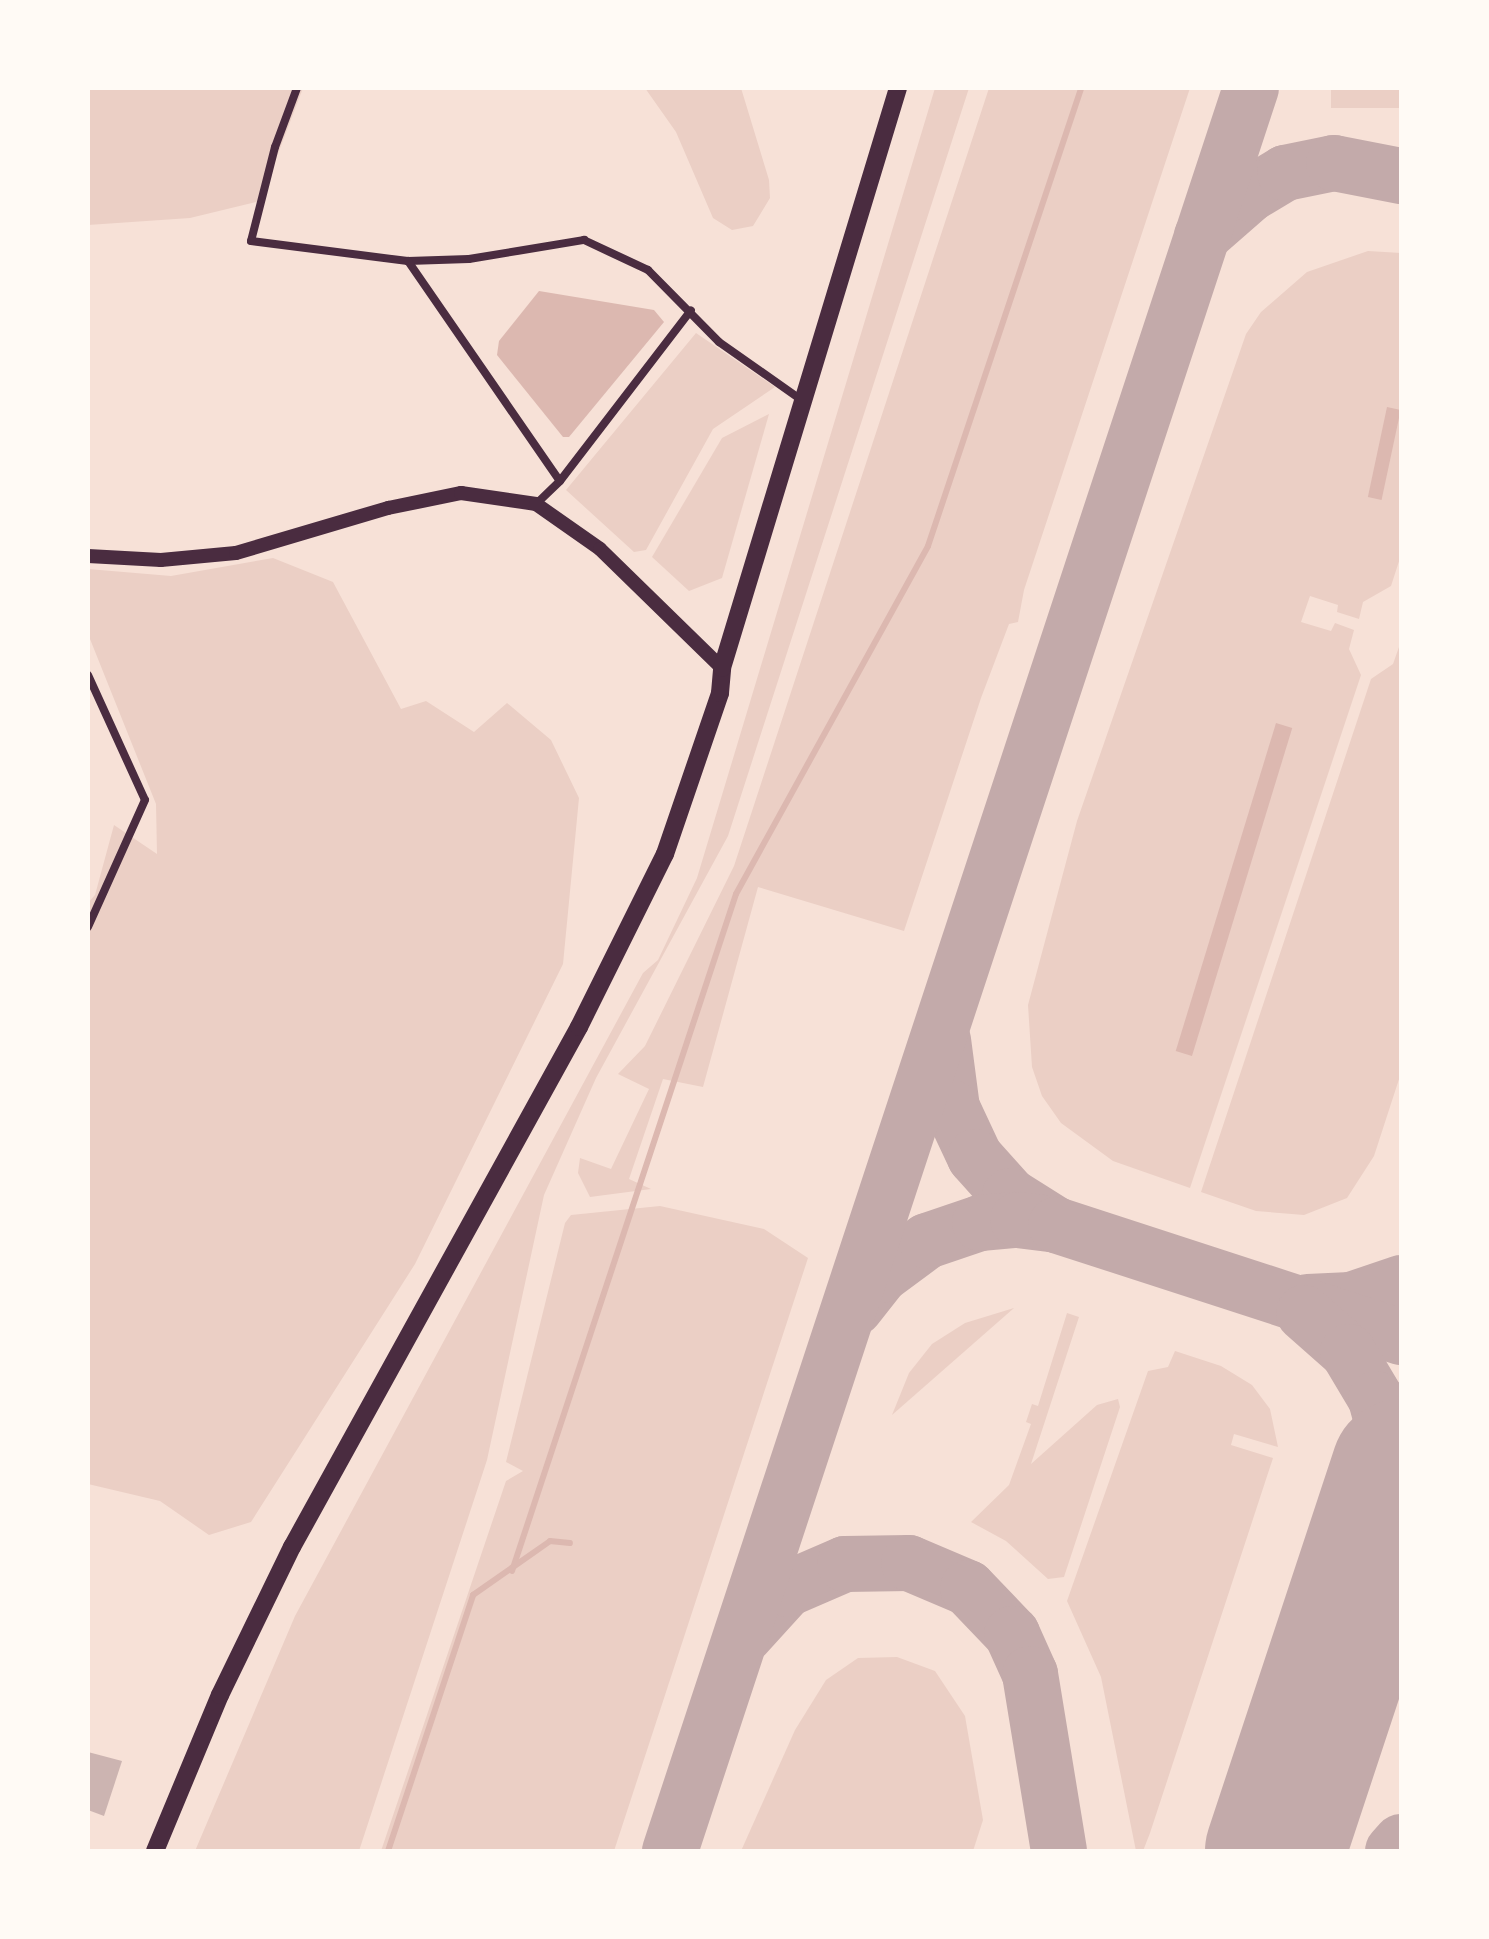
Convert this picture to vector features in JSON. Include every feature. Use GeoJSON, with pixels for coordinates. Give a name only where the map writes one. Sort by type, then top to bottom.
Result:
{"type":"FeatureCollection","features":[{"type":"Feature","properties":{"kind":"main road"},"geometry":{"type":"LineString","coordinates":[[155,1851],[220,1695],[292,1547],[579,1027],[665,854],[720,693],[722,668],[898,88]]}},
{"type":"Feature","properties":{"kind":"street"},"geometry":{"type":"LineString","coordinates":[[297,88],[275,147],[251,241],[408,261],[469,259],[584,240],[648,270],[691,310],[719,342],[804,401]]}},
{"type":"Feature","properties":{"kind":"street"},"geometry":{"type":"LineString","coordinates":[[408,261],[560,481]]}},
{"type":"Feature","properties":{"kind":"street"},"geometry":{"type":"LineString","coordinates":[[536,504],[560,481],[691,310]]}},
{"type":"Feature","properties":{"kind":"street"},"geometry":{"type":"LineString","coordinates":[[88,556],[161,560],[236,553],[388,508],[461,493],[536,504],[600,549],[722,668]]}},
{"type":"Feature","properties":{"kind":"street"},"geometry":{"type":"LineString","coordinates":[[88,675],[145,800],[88,927]]}},
{"type":"Feature","properties":{"kind":"shaded area"},"geometry":{"type":"Polygon","coordinates":[[[88,88],[303,88],[260,201],[190,218],[88,225],[88,88]]]}},
{"type":"Feature","properties":{"kind":"shaded area"},"geometry":{"type":"Polygon","coordinates":[[[645,88],[741,88],[769,180],[770,198],[753,226],[732,230],[713,218],[676,132],[645,88]]]}},
{"type":"Feature","properties":{"kind":"shaded area"},"geometry":{"type":"Polygon","coordinates":[[[935,88],[969,88],[728,836],[596,1078],[544,1195],[487,1460],[359,1851],[195,1851],[295,1616],[643,973],[658,960],[697,878],[935,88]]]}},
{"type":"Feature","properties":{"kind":"shaded area"},"geometry":{"type":"Polygon","coordinates":[[[989,88],[1190,88],[1024,590],[1018,622],[1009,624],[981,698],[904,931],[758,887],[703,1087],[663,1079],[629,1179],[651,1189],[590,1197],[578,1173],[580,1158],[611,1169],[649,1089],[618,1074],[645,1046],[734,866],[989,88]]]}},
{"type":"Feature","properties":{"kind":"shaded area"},"geometry":{"type":"Polygon","coordinates":[[[1331,88],[1401,88],[1401,108],[1331,108],[1331,88]]]}},
{"type":"Feature","properties":{"kind":"shaded area"},"geometry":{"type":"Polygon","coordinates":[[[1368,251],[1401,253],[1401,555],[1391,586],[1363,602],[1359,619],[1337,612],[1338,605],[1310,596],[1301,622],[1331,631],[1335,623],[1354,630],[1349,649],[1361,675],[1190,1188],[1113,1161],[1061,1123],[1042,1096],[1032,1067],[1028,1005],[1077,821],[1246,334],[1261,312],[1307,272],[1368,251]]]}},
{"type":"Feature","properties":{"kind":"shaded area"},"geometry":{"type":"Polygon","coordinates":[[[539,291],[654,310],[664,322],[569,437],[563,437],[497,355],[499,341],[539,291]]]}},
{"type":"Feature","properties":{"kind":"shaded area"},"geometry":{"type":"Polygon","coordinates":[[[696,333],[775,387],[713,429],[646,550],[634,552],[566,490],[696,333]]]}},
{"type":"Feature","properties":{"kind":"shaded area"},"geometry":{"type":"Polygon","coordinates":[[[1387,407],[1401,410],[1382,500],[1368,497],[1387,407]]]}},
{"type":"Feature","properties":{"kind":"shaded area"},"geometry":{"type":"Polygon","coordinates":[[[769,414],[722,578],[689,591],[652,557],[722,438],[769,414]]]}},
{"type":"Feature","properties":{"kind":"shaded area"},"geometry":{"type":"Polygon","coordinates":[[[273,558],[333,582],[401,709],[426,701],[474,732],[507,703],[551,740],[579,798],[563,964],[415,1264],[251,1522],[209,1535],[160,1501],[88,1484],[88,903],[95,895],[114,825],[157,854],[156,804],[88,634],[88,569],[171,576],[273,558]]]}},
{"type":"Feature","properties":{"kind":"shaded area"},"geometry":{"type":"Polygon","coordinates":[[[1399,647],[1401,1073],[1374,1156],[1347,1198],[1304,1215],[1256,1211],[1201,1192],[1371,679],[1393,664],[1399,647]]]}},
{"type":"Feature","properties":{"kind":"shaded area"},"geometry":{"type":"Polygon","coordinates":[[[1276,723],[1292,728],[1192,1056],[1176,1051],[1276,723]]]}},
{"type":"Feature","properties":{"kind":"shaded area"},"geometry":{"type":"Polygon","coordinates":[[[660,1206],[764,1229],[808,1258],[614,1851],[381,1851],[506,1481],[523,1471],[506,1462],[565,1223],[571,1215],[660,1206]]]}},
{"type":"Feature","properties":{"kind":"shaded area"},"geometry":{"type":"Polygon","coordinates":[[[1014,1308],[892,1415],[909,1373],[932,1344],[965,1323],[1014,1308]]]}},
{"type":"Feature","properties":{"kind":"shaded area"},"geometry":{"type":"Polygon","coordinates":[[[1067,1313],[1079,1317],[1031,1464],[1097,1405],[1118,1399],[1120,1407],[1064,1577],[1048,1579],[1006,1541],[971,1522],[1009,1485],[1031,1424],[1026,1422],[1032,1404],[1038,1406],[1067,1313]]]}},
{"type":"Feature","properties":{"kind":"shaded area"},"geometry":{"type":"Polygon","coordinates":[[[1175,1351],[1221,1366],[1252,1385],[1270,1409],[1278,1447],[1234,1434],[1231,1445],[1273,1458],[1150,1833],[1143,1851],[1136,1851],[1101,1677],[1067,1601],[1148,1371],[1168,1367],[1175,1351]]]}},
{"type":"Feature","properties":{"kind":"shaded area"},"geometry":{"type":"Polygon","coordinates":[[[897,1657],[935,1671],[965,1716],[983,1820],[973,1851],[741,1851],[795,1730],[826,1680],[858,1658],[897,1657]]]}},
{"type":"Feature","properties":{"kind":"building"},"geometry":{"type":"Polygon","coordinates":[[[88,1752],[122,1761],[104,1816],[88,1810],[88,1752]]]}},
{"type":"Feature","properties":{"kind":"waterway"},"geometry":{"type":"LineString","coordinates":[[512,1571],[736,894],[928,546],[1081,88]]}},
{"type":"Feature","properties":{"kind":"waterway"},"geometry":{"type":"LineString","coordinates":[[388,1851],[473,1595],[550,1541],[570,1543]]}},
{"type":"Feature","properties":{"kind":"taxiway"},"geometry":{"type":"LineString","coordinates":[[670,1851],[1251,88]]}},
{"type":"Feature","properties":{"kind":"taxiway"},"geometry":{"type":"LineString","coordinates":[[1202,236],[1250,194],[1285,173],[1334,163],[1401,176]]}},
{"type":"Feature","properties":{"kind":"taxiway"},"geometry":{"type":"LineString","coordinates":[[943,1040],[952,1108],[975,1157],[1010,1196],[1056,1225]]}},
{"type":"Feature","properties":{"kind":"taxiway"},"geometry":{"type":"LineString","coordinates":[[855,1308],[881,1275],[927,1241],[980,1223],[1018,1220],[1056,1225],[1401,1337]]}},
{"type":"Feature","properties":{"kind":"taxiway"},"geometry":{"type":"LineString","coordinates":[[1308,1302],[1351,1300],[1401,1283]]}},
{"type":"Feature","properties":{"kind":"taxiway"},"geometry":{"type":"LineString","coordinates":[[1304,1313],[1348,1352],[1376,1399],[1390,1452],[1388,1507]]}},
{"type":"Feature","properties":{"kind":"taxiway"},"geometry":{"type":"LineString","coordinates":[[745,1635],[787,1589],[845,1564],[909,1563],[968,1588],[1012,1634],[1030,1674],[1059,1851]]}},
{"type":"Feature","properties":{"kind":"taxiway"},"geometry":{"type":"LineString","coordinates":[[1393,1851],[1401,1842]]}},
{"type":"Feature","properties":{"kind":"runway"},"geometry":{"type":"LineString","coordinates":[[1275,1851],[1401,1469]]}}]}
